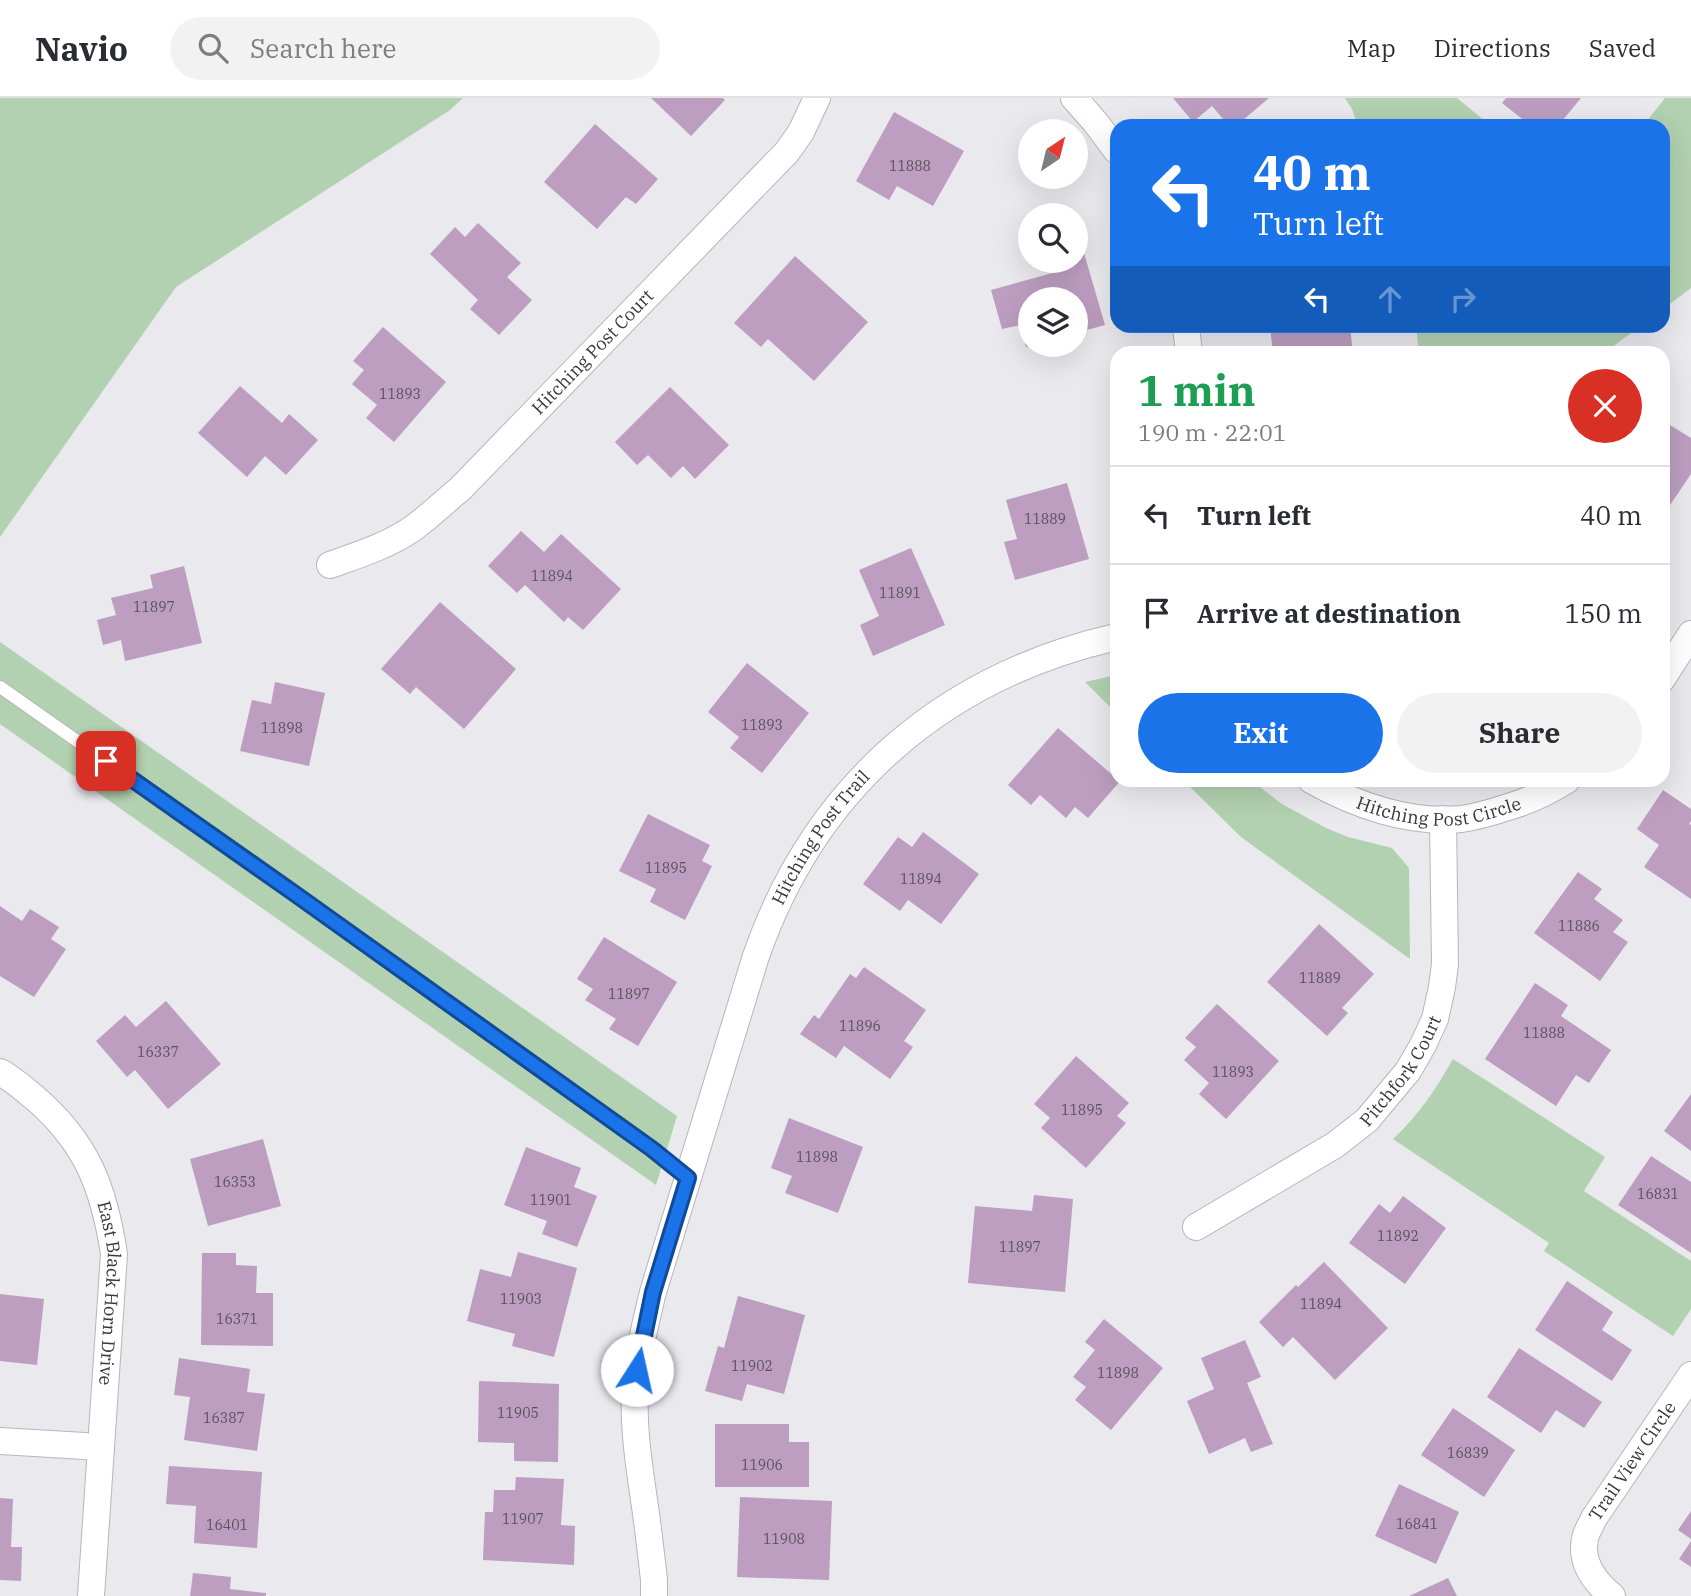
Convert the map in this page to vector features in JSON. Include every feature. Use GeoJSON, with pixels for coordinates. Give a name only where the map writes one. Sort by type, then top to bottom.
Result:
{"type":"FeatureCollection","features":[{"type":"Feature","properties":{"kind":"street","name":"Hitching Post Court"},"geometry":{"type":"LineString","coordinates":[[330,565],[380,547],[411,529],[460,489],[787,152],[801,132],[817,98]]}},
{"type":"Feature","properties":{"kind":"street"},"geometry":{"type":"LineString","coordinates":[[1074,98],[1110,141]]}},
{"type":"Feature","properties":{"kind":"street"},"geometry":{"type":"LineString","coordinates":[[1670,667],[1691,634]]}},
{"type":"Feature","properties":{"kind":"street","name":"Hitching Post Trail"},"geometry":{"type":"LineString","coordinates":[[654,1596],[637,1447],[637,1370],[653,1292],[765,930],[792,873],[808,846],[847,794],[896,744],[922,723],[975,690],[1021,668],[1079,647],[1110,639]]}},
{"type":"Feature","properties":{"kind":"street","name":"Hitching Post Circle"},"geometry":{"type":"LineString","coordinates":[[1323,787],[1384,811],[1413,817],[1444,819],[1477,816],[1527,801],[1556,787]]}},
{"type":"Feature","properties":{"kind":"street","name":"Pitchfork Court"},"geometry":{"type":"LineString","coordinates":[[1196,1227],[1335,1144],[1367,1120],[1408,1071],[1435,1019],[1442,987],[1445,952],[1444,819]]}},
{"type":"Feature","properties":{"kind":"street","name":"East Black Horn Drive"},"geometry":{"type":"LineString","coordinates":[[0,1072],[26,1090],[56,1117],[81,1149],[105,1205],[114,1254],[91,1596]]}},
{"type":"Feature","properties":{"kind":"street","name":"Trail View Circle"},"geometry":{"type":"LineString","coordinates":[[1612,1596],[1594,1580],[1588,1567],[1576,1554],[1594,1518],[1691,1375]]}},
{"type":"Feature","properties":{"kind":"street"},"geometry":{"type":"LineString","coordinates":[[0,1441],[101,1447]]}},
{"type":"Feature","properties":{"kind":"lane"},"geometry":{"type":"LineString","coordinates":[[0,687],[375,951],[652,1149],[688,1178]]}},
{"type":"Feature","properties":{"kind":"green space"},"geometry":{"type":"Polygon","coordinates":[[[0,98],[463,98],[450,110],[176,287],[0,537],[0,98]]]}},
{"type":"Feature","properties":{"kind":"green space"},"geometry":{"type":"Polygon","coordinates":[[[1345,98],[1457,98],[1482,119],[1356,119],[1345,98]]]}},
{"type":"Feature","properties":{"kind":"green space"},"geometry":{"type":"Polygon","coordinates":[[[1665,98],[1691,98],[1691,288],[1670,304],[1670,119],[1648,119],[1665,98]]]}},
{"type":"Feature","properties":{"kind":"green space"},"geometry":{"type":"Polygon","coordinates":[[[1417,333],[1631,333],[1613,346],[1418,346],[1417,333]]]}},
{"type":"Feature","properties":{"kind":"green space"},"geometry":{"type":"Polygon","coordinates":[[[0,642],[677,1116],[656,1185],[0,724],[0,642]]]}},
{"type":"Feature","properties":{"kind":"green space"},"geometry":{"type":"Polygon","coordinates":[[[1110,676],[1110,707],[1085,682],[1110,676]]]}},
{"type":"Feature","properties":{"kind":"green space"},"geometry":{"type":"Polygon","coordinates":[[[1190,787],[1260,787],[1282,804],[1326,828],[1348,837],[1392,848],[1409,868],[1410,959],[1241,837],[1190,787]]]}},
{"type":"Feature","properties":{"kind":"green space"},"geometry":{"type":"Polygon","coordinates":[[[1453,1059],[1605,1157],[1584,1191],[1691,1261],[1691,1309],[1673,1336],[1544,1251],[1549,1243],[1393,1139],[1426,1102],[1453,1059]]]}},
{"type":"Feature","properties":{"kind":"building"},"geometry":{"type":"Polygon","coordinates":[[[651,98],[723,98],[725,100],[691,136],[651,98]]]}},
{"type":"Feature","properties":{"kind":"building"},"geometry":{"type":"Polygon","coordinates":[[[1173,98],[1269,98],[1244,119],[1223,119],[1212,106],[1197,119],[1190,119],[1173,98]]]}},
{"type":"Feature","properties":{"kind":"building"},"geometry":{"type":"Polygon","coordinates":[[[1506,98],[1581,98],[1564,119],[1522,119],[1502,103],[1506,98]]]}},
{"type":"Feature","properties":{"kind":"building"},"geometry":{"type":"Polygon","coordinates":[[[894,112],[964,151],[933,206],[897,186],[889,200],[856,181],[894,112]]]}},
{"type":"Feature","properties":{"kind":"building"},"geometry":{"type":"Polygon","coordinates":[[[595,124],[658,179],[636,204],[626,197],[597,229],[544,182],[595,124]]]}},
{"type":"Feature","properties":{"kind":"building"},"geometry":{"type":"Polygon","coordinates":[[[478,223],[521,263],[507,277],[532,300],[499,335],[470,309],[478,300],[430,254],[455,227],[465,237],[478,223]]]}},
{"type":"Feature","properties":{"kind":"building"},"geometry":{"type":"Polygon","coordinates":[[[795,256],[868,322],[814,381],[768,339],[761,347],[734,323],[795,256]]]}},
{"type":"Feature","properties":{"kind":"building"},"geometry":{"type":"Polygon","coordinates":[[[1088,267],[1105,325],[1088,330],[1088,287],[1018,287],[1018,325],[1002,329],[991,290],[1052,273],[1088,273],[1088,267]]]}},
{"type":"Feature","properties":{"kind":"building"},"geometry":{"type":"Polygon","coordinates":[[[383,327],[446,382],[394,442],[366,418],[377,405],[352,384],[364,370],[353,361],[383,327]]]}},
{"type":"Feature","properties":{"kind":"building"},"geometry":{"type":"Polygon","coordinates":[[[1271,333],[1351,333],[1352,346],[1272,346],[1271,333]]]}},
{"type":"Feature","properties":{"kind":"building"},"geometry":{"type":"Polygon","coordinates":[[[240,386],[282,423],[289,414],[318,440],[286,475],[265,456],[247,477],[198,433],[240,386]]]}},
{"type":"Feature","properties":{"kind":"building"},"geometry":{"type":"Polygon","coordinates":[[[670,387],[729,445],[695,479],[683,466],[671,478],[648,455],[637,465],[615,442],[670,387]]]}},
{"type":"Feature","properties":{"kind":"building"},"geometry":{"type":"Polygon","coordinates":[[[1670,425],[1691,438],[1691,474],[1670,505],[1670,425]]]}},
{"type":"Feature","properties":{"kind":"building"},"geometry":{"type":"Polygon","coordinates":[[[1067,483],[1089,559],[1015,580],[1004,542],[1017,539],[1006,500],[1067,483]]]}},
{"type":"Feature","properties":{"kind":"building"},"geometry":{"type":"Polygon","coordinates":[[[521,531],[544,552],[561,534],[621,589],[583,630],[568,617],[564,622],[525,585],[517,593],[488,566],[521,531]]]}},
{"type":"Feature","properties":{"kind":"building"},"geometry":{"type":"Polygon","coordinates":[[[911,548],[945,625],[873,656],[860,625],[879,616],[859,570],[911,548]]]}},
{"type":"Feature","properties":{"kind":"building"},"geometry":{"type":"Polygon","coordinates":[[[184,566],[202,643],[125,661],[121,640],[103,645],[97,620],[116,615],[111,598],[153,588],[150,575],[184,566]]]}},
{"type":"Feature","properties":{"kind":"building"},"geometry":{"type":"Polygon","coordinates":[[[440,602],[516,669],[464,729],[416,687],[410,694],[381,669],[440,602]]]}},
{"type":"Feature","properties":{"kind":"building"},"geometry":{"type":"Polygon","coordinates":[[[747,663],[809,713],[762,773],[730,748],[739,737],[708,712],[747,663]]]}},
{"type":"Feature","properties":{"kind":"building"},"geometry":{"type":"Polygon","coordinates":[[[275,682],[325,693],[309,766],[240,751],[252,700],[271,704],[275,682]]]}},
{"type":"Feature","properties":{"kind":"building"},"geometry":{"type":"Polygon","coordinates":[[[1058,728],[1110,773],[1110,787],[1115,787],[1088,818],[1075,807],[1066,818],[1040,795],[1031,805],[1008,785],[1058,728]]]}},
{"type":"Feature","properties":{"kind":"building"},"geometry":{"type":"Polygon","coordinates":[[[1663,790],[1691,809],[1691,899],[1644,867],[1659,845],[1637,829],[1663,790]]]}},
{"type":"Feature","properties":{"kind":"building"},"geometry":{"type":"Polygon","coordinates":[[[648,814],[710,845],[702,861],[712,866],[685,920],[650,902],[656,889],[619,871],[648,814]]]}},
{"type":"Feature","properties":{"kind":"building"},"geometry":{"type":"Polygon","coordinates":[[[923,832],[979,874],[941,924],[908,900],[900,911],[863,884],[898,837],[912,847],[923,832]]]}},
{"type":"Feature","properties":{"kind":"building"},"geometry":{"type":"Polygon","coordinates":[[[1578,872],[1602,889],[1594,899],[1623,920],[1613,932],[1628,942],[1600,981],[1534,933],[1578,872]]]}},
{"type":"Feature","properties":{"kind":"building"},"geometry":{"type":"Polygon","coordinates":[[[0,906],[22,921],[30,909],[59,927],[51,939],[66,949],[34,997],[0,976],[0,906]]]}},
{"type":"Feature","properties":{"kind":"building"},"geometry":{"type":"Polygon","coordinates":[[[1319,924],[1374,974],[1342,1008],[1348,1013],[1327,1036],[1267,982],[1319,924]]]}},
{"type":"Feature","properties":{"kind":"building"},"geometry":{"type":"Polygon","coordinates":[[[604,937],[677,982],[638,1046],[609,1029],[616,1019],[585,1000],[593,989],[577,979],[604,937]]]}},
{"type":"Feature","properties":{"kind":"building"},"geometry":{"type":"Polygon","coordinates":[[[864,967],[926,1010],[904,1041],[913,1047],[890,1079],[844,1046],[836,1058],[800,1034],[814,1015],[819,1019],[850,974],[856,978],[864,967]]]}},
{"type":"Feature","properties":{"kind":"building"},"geometry":{"type":"Polygon","coordinates":[[[1535,983],[1568,1005],[1561,1016],[1611,1050],[1589,1083],[1576,1075],[1556,1106],[1485,1059],[1535,983]]]}},
{"type":"Feature","properties":{"kind":"building"},"geometry":{"type":"Polygon","coordinates":[[[166,1001],[221,1064],[168,1109],[135,1070],[127,1077],[96,1041],[125,1015],[136,1027],[166,1001]]]}},
{"type":"Feature","properties":{"kind":"building"},"geometry":{"type":"Polygon","coordinates":[[[1217,1004],[1279,1061],[1226,1119],[1199,1094],[1209,1083],[1184,1060],[1196,1047],[1185,1038],[1217,1004]]]}},
{"type":"Feature","properties":{"kind":"building"},"geometry":{"type":"Polygon","coordinates":[[[1076,1056],[1129,1103],[1117,1116],[1126,1123],[1086,1168],[1041,1128],[1050,1118],[1034,1104],[1076,1056]]]}},
{"type":"Feature","properties":{"kind":"building"},"geometry":{"type":"Polygon","coordinates":[[[1691,1094],[1691,1151],[1664,1131],[1691,1094]]]}},
{"type":"Feature","properties":{"kind":"building"},"geometry":{"type":"Polygon","coordinates":[[[789,1118],[863,1147],[838,1213],[785,1193],[792,1176],[771,1168],[789,1118]]]}},
{"type":"Feature","properties":{"kind":"building"},"geometry":{"type":"Polygon","coordinates":[[[263,1139],[281,1206],[208,1226],[190,1159],[263,1139]]]}},
{"type":"Feature","properties":{"kind":"building"},"geometry":{"type":"Polygon","coordinates":[[[526,1147],[581,1168],[574,1187],[597,1196],[577,1247],[542,1234],[547,1221],[504,1205],[526,1147]]]}},
{"type":"Feature","properties":{"kind":"building"},"geometry":{"type":"Polygon","coordinates":[[[1651,1156],[1691,1182],[1691,1253],[1618,1205],[1651,1156]]]}},
{"type":"Feature","properties":{"kind":"building"},"geometry":{"type":"Polygon","coordinates":[[[1034,1195],[1073,1199],[1065,1292],[968,1283],[975,1206],[1032,1211],[1034,1195]]]}},
{"type":"Feature","properties":{"kind":"building"},"geometry":{"type":"Polygon","coordinates":[[[1403,1196],[1446,1228],[1405,1284],[1349,1243],[1379,1204],[1390,1213],[1403,1196]]]}},
{"type":"Feature","properties":{"kind":"building"},"geometry":{"type":"Polygon","coordinates":[[[518,1252],[577,1268],[554,1357],[512,1346],[515,1334],[467,1321],[480,1269],[511,1277],[518,1252]]]}},
{"type":"Feature","properties":{"kind":"building"},"geometry":{"type":"Polygon","coordinates":[[[202,1253],[236,1253],[236,1265],[257,1266],[256,1293],[273,1293],[273,1346],[201,1345],[202,1253]]]}},
{"type":"Feature","properties":{"kind":"building"},"geometry":{"type":"Polygon","coordinates":[[[1324,1262],[1388,1328],[1335,1380],[1293,1337],[1283,1347],[1259,1322],[1324,1262]]]}},
{"type":"Feature","properties":{"kind":"building"},"geometry":{"type":"Polygon","coordinates":[[[1567,1281],[1613,1312],[1602,1330],[1632,1350],[1612,1381],[1535,1330],[1567,1281]]]}},
{"type":"Feature","properties":{"kind":"building"},"geometry":{"type":"Polygon","coordinates":[[[0,1294],[44,1299],[37,1365],[0,1361],[0,1294]]]}},
{"type":"Feature","properties":{"kind":"building"},"geometry":{"type":"Polygon","coordinates":[[[738,1296],[805,1315],[784,1394],[747,1384],[742,1401],[705,1391],[718,1346],[724,1348],[738,1296]]]}},
{"type":"Feature","properties":{"kind":"building"},"geometry":{"type":"Polygon","coordinates":[[[1104,1319],[1163,1368],[1111,1430],[1075,1400],[1086,1387],[1073,1377],[1095,1350],[1085,1342],[1104,1319]]]}},
{"type":"Feature","properties":{"kind":"building"},"geometry":{"type":"Polygon","coordinates":[[[1245,1340],[1261,1377],[1247,1383],[1273,1444],[1251,1452],[1245,1438],[1209,1454],[1187,1401],[1214,1389],[1201,1358],[1245,1340]]]}},
{"type":"Feature","properties":{"kind":"building"},"geometry":{"type":"Polygon","coordinates":[[[1519,1348],[1602,1402],[1584,1428],[1556,1410],[1541,1433],[1487,1397],[1519,1348]]]}},
{"type":"Feature","properties":{"kind":"building"},"geometry":{"type":"Polygon","coordinates":[[[179,1358],[250,1369],[247,1392],[265,1394],[257,1451],[184,1440],[190,1397],[174,1395],[179,1358]]]}},
{"type":"Feature","properties":{"kind":"building"},"geometry":{"type":"Polygon","coordinates":[[[479,1381],[559,1384],[558,1462],[514,1461],[514,1443],[478,1442],[479,1381]]]}},
{"type":"Feature","properties":{"kind":"building"},"geometry":{"type":"Polygon","coordinates":[[[1453,1408],[1515,1450],[1484,1497],[1421,1455],[1453,1408]]]}},
{"type":"Feature","properties":{"kind":"building"},"geometry":{"type":"Polygon","coordinates":[[[715,1424],[789,1424],[789,1442],[809,1442],[809,1487],[715,1487],[715,1424]]]}},
{"type":"Feature","properties":{"kind":"building"},"geometry":{"type":"Polygon","coordinates":[[[169,1466],[262,1472],[257,1548],[194,1543],[196,1506],[166,1504],[169,1466]]]}},
{"type":"Feature","properties":{"kind":"building"},"geometry":{"type":"Polygon","coordinates":[[[516,1477],[564,1479],[561,1525],[575,1526],[574,1565],[483,1560],[485,1512],[493,1512],[494,1490],[515,1490],[516,1477]]]}},
{"type":"Feature","properties":{"kind":"building"},"geometry":{"type":"Polygon","coordinates":[[[1399,1484],[1459,1512],[1436,1564],[1375,1536],[1399,1484]]]}},
{"type":"Feature","properties":{"kind":"building"},"geometry":{"type":"Polygon","coordinates":[[[740,1497],[832,1501],[829,1580],[737,1577],[740,1497]]]}},
{"type":"Feature","properties":{"kind":"building"},"geometry":{"type":"Polygon","coordinates":[[[0,1498],[13,1499],[11,1547],[22,1547],[21,1581],[0,1580],[0,1498]]]}},
{"type":"Feature","properties":{"kind":"building"},"geometry":{"type":"Polygon","coordinates":[[[1691,1511],[1691,1539],[1678,1530],[1691,1511]]]}},
{"type":"Feature","properties":{"kind":"building"},"geometry":{"type":"Polygon","coordinates":[[[1691,1541],[1691,1567],[1679,1559],[1691,1541]]]}},
{"type":"Feature","properties":{"kind":"building"},"geometry":{"type":"Polygon","coordinates":[[[193,1573],[231,1577],[230,1589],[266,1593],[266,1596],[190,1596],[193,1573]]]}},
{"type":"Feature","properties":{"kind":"building"},"geometry":{"type":"Polygon","coordinates":[[[1448,1578],[1457,1596],[1409,1596],[1448,1578]]]}},
{"type":"Feature","properties":{"kind":"route"},"geometry":{"type":"LineString","coordinates":[[106,761],[652,1149],[688,1178],[653,1292],[637,1370]]}}]}
